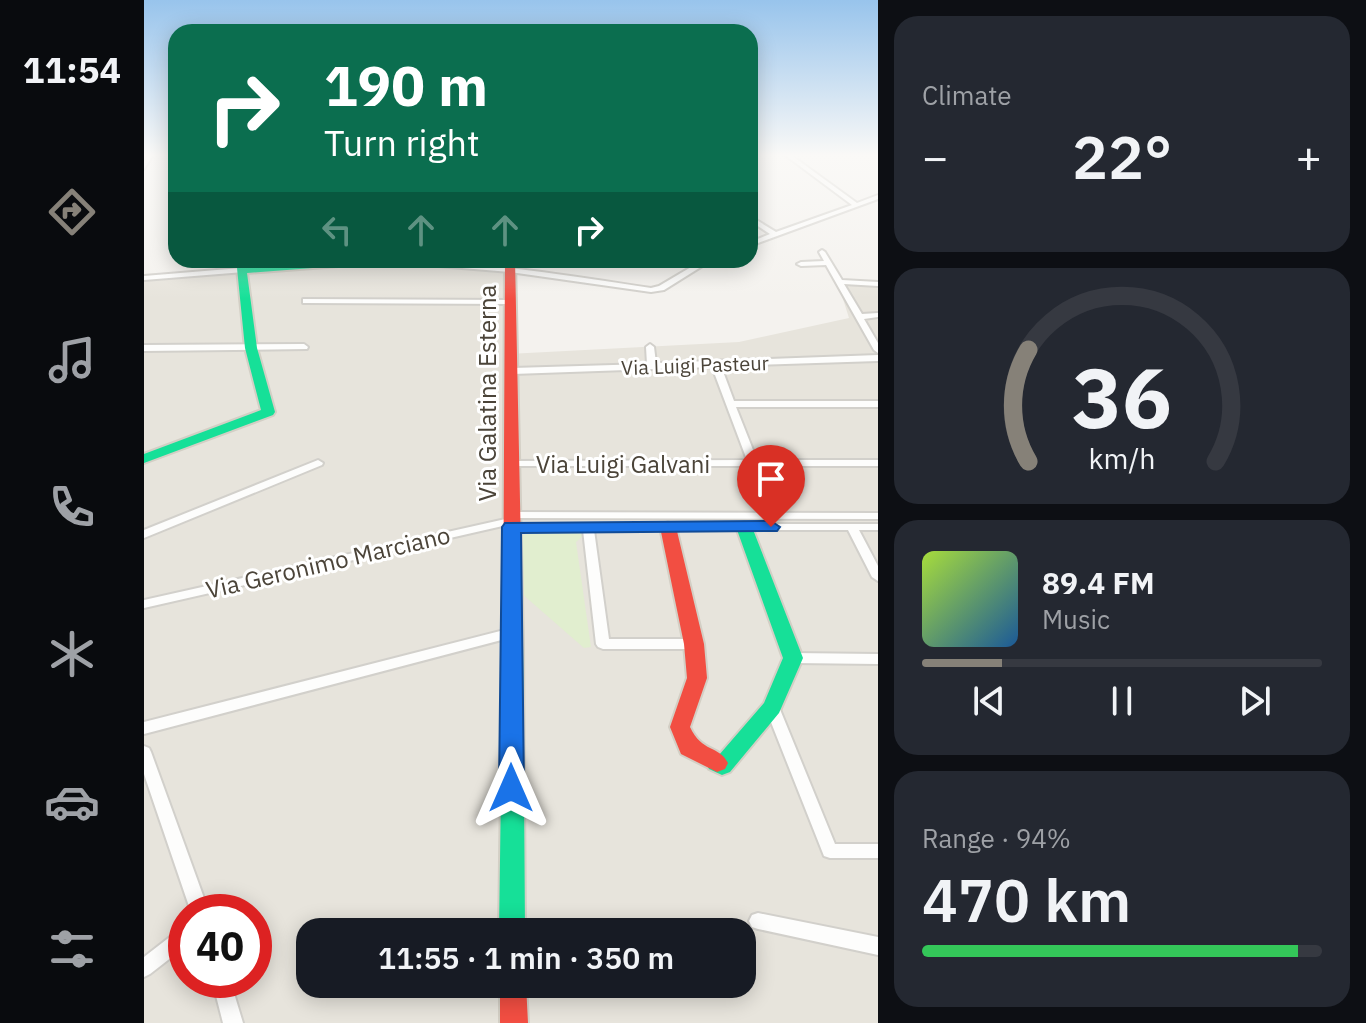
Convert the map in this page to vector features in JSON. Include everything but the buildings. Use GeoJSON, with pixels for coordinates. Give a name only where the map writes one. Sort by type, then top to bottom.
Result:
{"type":"FeatureCollection","features":[{"type":"Feature","properties":{"kind":"street"},"geometry":{"type":"LineString","coordinates":[[758,241],[859,203]]}},
{"type":"Feature","properties":{"kind":"street"},"geometry":{"type":"LineString","coordinates":[[758,223],[775,235]]}},
{"type":"Feature","properties":{"kind":"street"},"geometry":{"type":"LineString","coordinates":[[822,252],[878,350]]}},
{"type":"Feature","properties":{"kind":"street"},"geometry":{"type":"LineString","coordinates":[[801,264],[828,263]]}},
{"type":"Feature","properties":{"kind":"street"},"geometry":{"type":"LineString","coordinates":[[144,278],[268,268]]}},
{"type":"Feature","properties":{"kind":"street","name":"Via Galatina Esterna"},"geometry":{"type":"LineString","coordinates":[[510,268],[513,371],[512,918]]}},
{"type":"Feature","properties":{"kind":"street"},"geometry":{"type":"LineString","coordinates":[[527,268],[651,290],[661,288],[695,268]]}},
{"type":"Feature","properties":{"kind":"street"},"geometry":{"type":"LineString","coordinates":[[144,459],[268,412],[251,348],[241,270]]}},
{"type":"Feature","properties":{"kind":"street"},"geometry":{"type":"LineString","coordinates":[[839,282],[878,284]]}},
{"type":"Feature","properties":{"kind":"street"},"geometry":{"type":"LineString","coordinates":[[306,301],[511,302]]}},
{"type":"Feature","properties":{"kind":"street"},"geometry":{"type":"LineString","coordinates":[[859,317],[878,315]]}},
{"type":"Feature","properties":{"kind":"street"},"geometry":{"type":"LineString","coordinates":[[144,348],[304,347]]}},
{"type":"Feature","properties":{"kind":"street"},"geometry":{"type":"LineString","coordinates":[[650,347],[652,366]]}},
{"type":"Feature","properties":{"kind":"street","name":"Via Luigi Pasteur"},"geometry":{"type":"LineString","coordinates":[[513,371],[878,358]]}},
{"type":"Feature","properties":{"kind":"street"},"geometry":{"type":"LineString","coordinates":[[716,365],[753,463]]}},
{"type":"Feature","properties":{"kind":"street"},"geometry":{"type":"LineString","coordinates":[[733,404],[878,404]]}},
{"type":"Feature","properties":{"kind":"street"},"geometry":{"type":"LineString","coordinates":[[144,534],[318,463]]}},
{"type":"Feature","properties":{"kind":"street","name":"Via Luigi Galvani"},"geometry":{"type":"LineString","coordinates":[[512,464],[878,463]]}},
{"type":"Feature","properties":{"kind":"street"},"geometry":{"type":"LineString","coordinates":[[512,521],[878,516]]}},
{"type":"Feature","properties":{"kind":"street"},"geometry":{"type":"LineString","coordinates":[[512,521],[588,527],[878,527]]}},
{"type":"Feature","properties":{"kind":"street","name":"Via Geronimo Marciano"},"geometry":{"type":"LineString","coordinates":[[144,604],[512,521]]}},
{"type":"Feature","properties":{"kind":"street"},"geometry":{"type":"LineString","coordinates":[[588,527],[603,644],[694,644]]}},
{"type":"Feature","properties":{"kind":"street"},"geometry":{"type":"LineString","coordinates":[[668,527],[694,644],[697,678],[680,727],[689,748],[722,766],[772,707],[793,658],[744,527]]}},
{"type":"Feature","properties":{"kind":"street"},"geometry":{"type":"LineString","coordinates":[[852,527],[878,577]]}},
{"type":"Feature","properties":{"kind":"street"},"geometry":{"type":"LineString","coordinates":[[144,728],[512,633]]}},
{"type":"Feature","properties":{"kind":"street"},"geometry":{"type":"LineString","coordinates":[[793,658],[878,659]]}},
{"type":"Feature","properties":{"kind":"street"},"geometry":{"type":"LineString","coordinates":[[772,707],[830,851],[878,851]]}},
{"type":"Feature","properties":{"kind":"street"},"geometry":{"type":"LineString","coordinates":[[144,752],[194,894]]}},
{"type":"Feature","properties":{"kind":"street"},"geometry":{"type":"LineString","coordinates":[[758,921],[878,946]]}},
{"type":"Feature","properties":{"kind":"street"},"geometry":{"type":"LineString","coordinates":[[144,968],[168,949]]}},
{"type":"Feature","properties":{"kind":"street"},"geometry":{"type":"LineString","coordinates":[[226,998],[233,1023]]}},
{"type":"Feature","properties":{"kind":"street"},"geometry":{"type":"LineString","coordinates":[[513,998],[514,1023]]}},
{"type":"Feature","properties":{"kind":"shaded area"},"geometry":{"type":"Polygon","coordinates":[[[283,268],[503,268],[508,354],[739,342],[849,318],[837,280],[878,282],[878,1023],[144,1023],[144,278],[283,268]]]}},
{"type":"Feature","properties":{"kind":"green space"},"geometry":{"type":"Polygon","coordinates":[[[583,531],[583,536],[576,542],[591,647],[584,648],[521,593],[521,537],[528,532],[583,531]]]}},
{"type":"Feature","properties":{"kind":"traffic: fast"},"geometry":{"type":"LineString","coordinates":[[144,459],[268,412],[251,348],[241,270],[268,268]]}},
{"type":"Feature","properties":{"kind":"traffic: fast"},"geometry":{"type":"LineString","coordinates":[[717,763],[722,766],[772,707],[793,658],[744,527]]}},
{"type":"Feature","properties":{"kind":"traffic: fast"},"geometry":{"type":"LineString","coordinates":[[512,918],[513,645]]}},
{"type":"Feature","properties":{"kind":"traffic: jam"},"geometry":{"type":"LineString","coordinates":[[510,268],[513,645]]}},
{"type":"Feature","properties":{"kind":"traffic: jam"},"geometry":{"type":"LineString","coordinates":[[668,527],[694,644],[697,678],[680,727],[689,748],[717,763]]}},
{"type":"Feature","properties":{"kind":"traffic: jam"},"geometry":{"type":"LineString","coordinates":[[513,998],[514,1023]]}},
{"type":"Feature","properties":{"kind":"route"},"geometry":{"type":"LineString","coordinates":[[511,788],[512,527],[771,527]]}}]}
